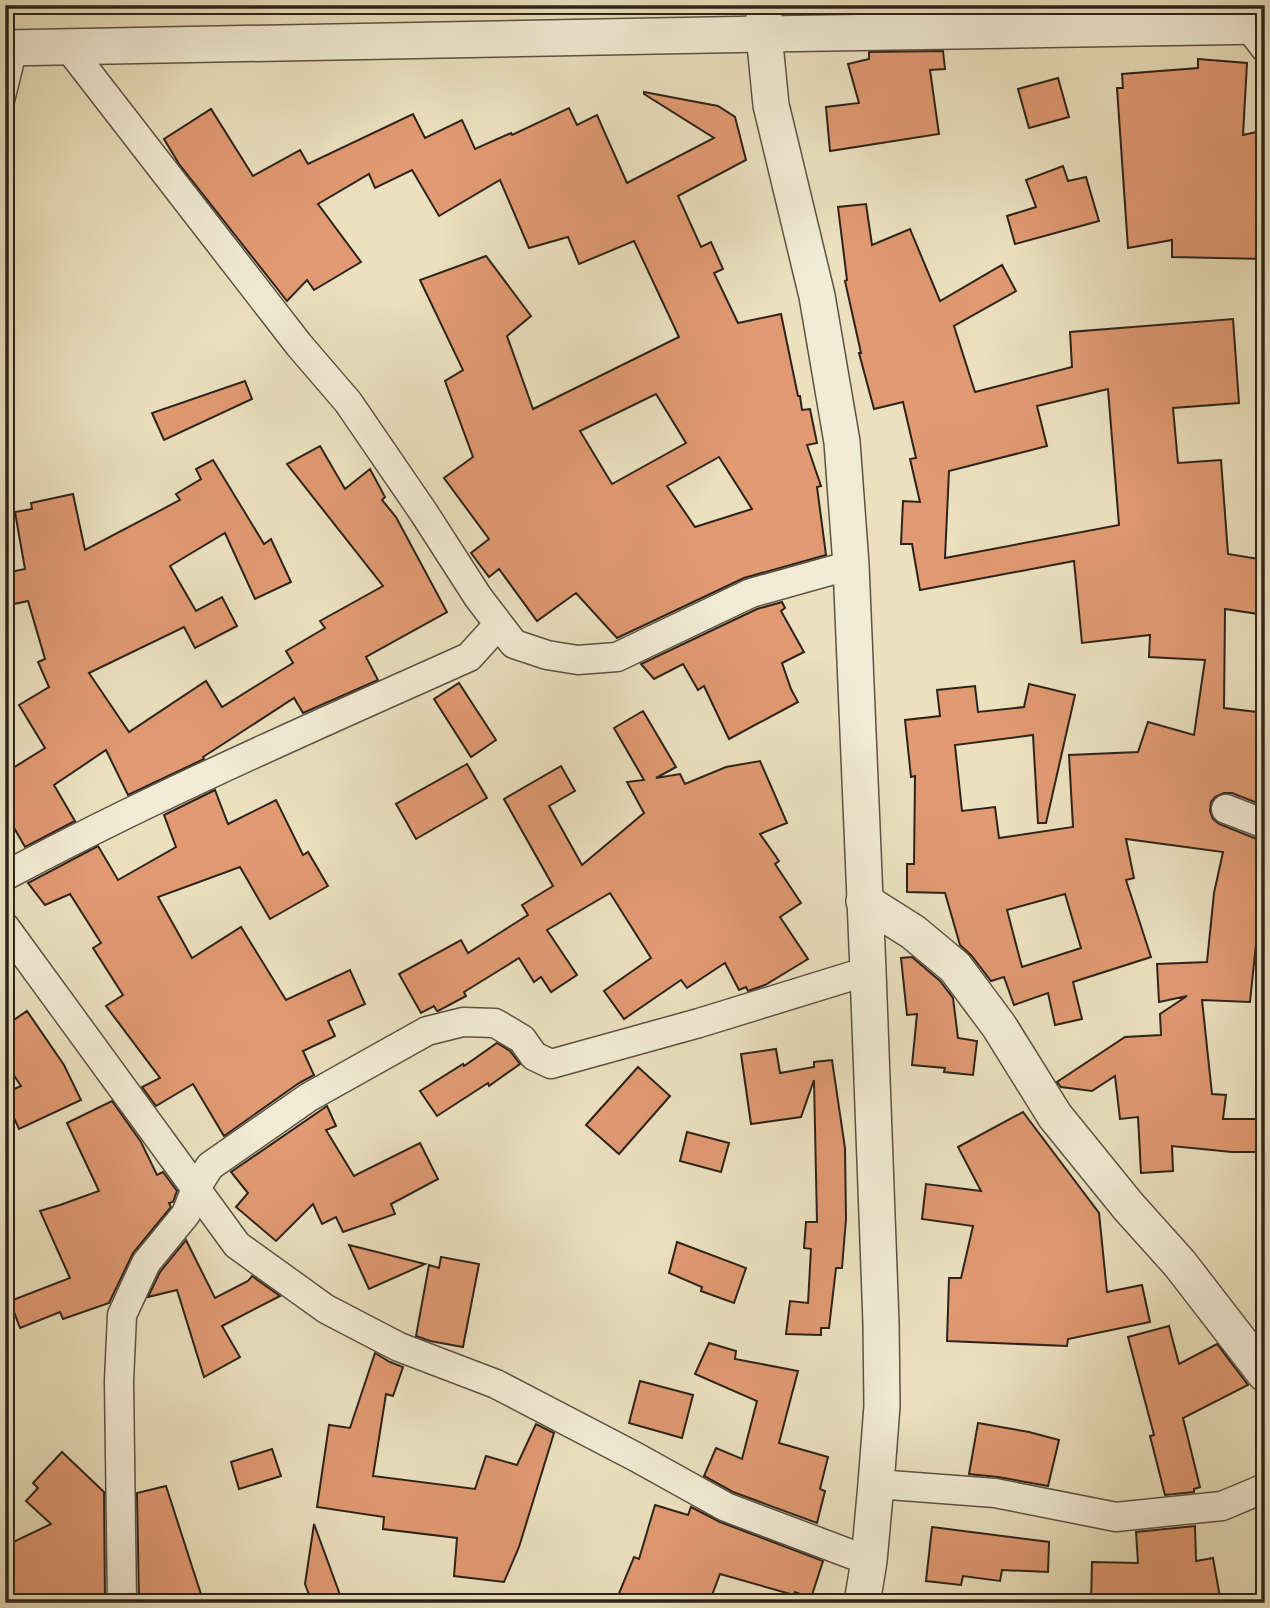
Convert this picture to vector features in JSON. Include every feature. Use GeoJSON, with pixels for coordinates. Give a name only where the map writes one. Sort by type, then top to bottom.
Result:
{"type":"FeatureCollection","features":[{"type":"Feature","properties":{"kind":"street"},"geometry":{"type":"LineString","coordinates":[[764,19],[771,105],[817,296],[842,442],[850,565],[868,971],[882,1406],[869,1561],[862,1603]]}},
{"type":"Feature","properties":{"kind":"street"},"geometry":{"type":"LineString","coordinates":[[13,48],[764,19],[1243,26]]}},
{"type":"Feature","properties":{"kind":"street"},"geometry":{"type":"LineString","coordinates":[[68,47],[299,345],[348,402],[498,625],[514,644],[547,655],[578,660],[617,657],[751,593],[850,565]]}},
{"type":"Feature","properties":{"kind":"street"},"geometry":{"type":"LineString","coordinates":[[5,876],[172,791],[469,657],[498,625]]}},
{"type":"Feature","properties":{"kind":"street"},"geometry":{"type":"LineString","coordinates":[[1226,808],[1265,824]]}},
{"type":"Feature","properties":{"kind":"street"},"geometry":{"type":"LineString","coordinates":[[864,901],[913,932],[955,967],[999,1026],[1055,1116],[1128,1206],[1180,1264],[1265,1374]]}},
{"type":"Feature","properties":{"kind":"street"},"geometry":{"type":"LineString","coordinates":[[5,927],[237,1245],[326,1309],[399,1347],[496,1384],[726,1507],[869,1561]]}},
{"type":"Feature","properties":{"kind":"street"},"geometry":{"type":"LineString","coordinates":[[122,1603],[118,1381],[122,1315],[146,1263],[186,1214],[196,1188],[210,1166],[309,1097],[427,1031],[463,1022],[495,1023],[523,1039],[534,1056],[551,1064],[699,1023],[868,971]]}},
{"type":"Feature","properties":{"kind":"street"},"geometry":{"type":"LineString","coordinates":[[876,1483],[995,1493],[1116,1517],[1222,1506],[1265,1488]]}},
{"type":"Feature","properties":{"kind":"lane"},"geometry":{"type":"LineString","coordinates":[[5,108],[13,48]]}},
{"type":"Feature","properties":{"kind":"building"},"geometry":{"type":"Polygon","coordinates":[[[864,5],[938,5],[939,11],[864,12],[864,5]]]}},
{"type":"Feature","properties":{"kind":"building"},"geometry":{"type":"Polygon","coordinates":[[[943,51],[945,69],[930,70],[939,134],[830,151],[826,107],[859,103],[848,64],[869,59],[869,52],[943,51]]]}},
{"type":"Feature","properties":{"kind":"building"},"geometry":{"type":"Polygon","coordinates":[[[1198,59],[1247,63],[1243,135],[1265,130],[1265,259],[1172,257],[1172,240],[1128,248],[1117,88],[1123,88],[1122,74],[1198,68],[1198,59]]]}},
{"type":"Feature","properties":{"kind":"building"},"geometry":{"type":"Polygon","coordinates":[[[1058,78],[1069,117],[1029,128],[1018,89],[1058,78]]]}},
{"type":"Feature","properties":{"kind":"building"},"geometry":{"type":"Polygon","coordinates":[[[644,94],[718,106],[735,117],[746,160],[678,196],[701,247],[711,242],[723,269],[714,273],[738,323],[781,314],[798,396],[802,410],[810,409],[817,443],[807,445],[821,486],[817,487],[826,555],[744,578],[617,638],[576,593],[537,621],[499,569],[489,577],[471,553],[489,539],[444,478],[473,457],[445,381],[463,370],[420,280],[486,256],[531,316],[507,336],[533,409],[679,337],[634,241],[579,264],[568,237],[529,248],[500,180],[439,216],[412,170],[375,188],[369,174],[318,204],[361,262],[314,290],[307,280],[287,301],[179,164],[164,139],[211,109],[253,176],[300,150],[308,164],[413,114],[425,138],[462,120],[475,149],[569,108],[577,125],[597,115],[627,183],[714,138],[644,94]],[[656,394],[580,431],[612,484],[686,443],[656,394]],[[719,457],[667,486],[695,527],[752,509],[719,457]]]}},
{"type":"Feature","properties":{"kind":"building"},"geometry":{"type":"Polygon","coordinates":[[[1063,166],[1068,181],[1086,177],[1099,221],[1015,244],[1007,216],[1036,207],[1026,180],[1063,166]]]}},
{"type":"Feature","properties":{"kind":"building"},"geometry":{"type":"Polygon","coordinates":[[[866,204],[872,245],[910,229],[940,301],[1002,265],[1016,291],[954,326],[975,392],[1072,367],[1070,332],[1233,319],[1239,403],[1173,408],[1178,463],[1221,460],[1228,554],[1265,560],[1265,615],[1225,609],[1224,708],[1265,713],[1265,806],[1232,793],[1224,793],[1211,802],[1210,811],[1219,824],[1265,840],[1265,916],[1259,915],[1250,1002],[1202,1000],[1212,1094],[1226,1095],[1223,1119],[1265,1119],[1265,1152],[1232,1152],[1172,1146],[1173,1171],[1141,1173],[1138,1117],[1120,1119],[1115,1076],[1092,1091],[1061,1087],[1057,1082],[1125,1037],[1161,1035],[1160,1014],[1187,996],[1159,1002],[1157,964],[1207,962],[1214,893],[1223,852],[1126,839],[1134,878],[1126,880],[1151,957],[1073,982],[1082,1019],[1055,1025],[1048,993],[1014,1005],[1004,977],[991,981],[960,945],[945,893],[907,892],[907,864],[914,864],[915,776],[911,777],[905,720],[940,716],[937,690],[975,686],[978,712],[1024,707],[1029,684],[1075,695],[1046,823],[1038,823],[1033,735],[955,745],[962,811],[995,807],[999,838],[1073,827],[1069,755],[1138,752],[1148,722],[1194,735],[1205,660],[1149,657],[1150,635],[1082,643],[1074,561],[920,590],[912,544],[901,544],[903,501],[920,502],[910,459],[916,458],[903,402],[874,409],[859,353],[845,281],[838,207],[866,204]],[[1108,389],[1037,406],[1047,446],[949,471],[945,558],[1119,525],[1108,389]],[[1065,894],[1007,910],[1022,967],[1081,948],[1065,894]]]}},
{"type":"Feature","properties":{"kind":"building"},"geometry":{"type":"Polygon","coordinates":[[[245,381],[252,399],[164,440],[152,413],[245,381]]]}},
{"type":"Feature","properties":{"kind":"building"},"geometry":{"type":"Polygon","coordinates":[[[320,446],[345,489],[370,469],[385,497],[382,500],[396,517],[447,612],[366,657],[378,680],[303,713],[294,698],[203,757],[204,759],[128,795],[106,750],[54,785],[75,821],[25,847],[5,812],[5,773],[45,748],[19,705],[49,687],[38,662],[45,659],[28,601],[5,606],[5,573],[25,569],[15,512],[32,509],[31,503],[73,494],[85,550],[180,500],[176,494],[201,479],[196,469],[213,460],[264,544],[271,539],[291,582],[255,599],[225,533],[170,566],[196,611],[222,597],[237,626],[195,648],[184,627],[89,673],[129,732],[206,681],[222,707],[293,663],[286,651],[325,628],[320,621],[383,586],[287,464],[320,446]]]}},
{"type":"Feature","properties":{"kind":"building"},"geometry":{"type":"Polygon","coordinates":[[[782,602],[785,608],[781,611],[804,652],[782,663],[798,702],[729,739],[704,686],[698,690],[683,664],[654,679],[641,664],[757,609],[782,602]]]}},
{"type":"Feature","properties":{"kind":"building"},"geometry":{"type":"Polygon","coordinates":[[[459,683],[496,740],[471,757],[434,699],[459,683]]]}},
{"type":"Feature","properties":{"kind":"building"},"geometry":{"type":"Polygon","coordinates":[[[643,711],[676,767],[656,778],[680,774],[685,784],[726,767],[760,761],[787,823],[760,834],[779,861],[775,864],[801,903],[780,917],[808,959],[765,985],[748,991],[746,987],[739,990],[725,963],[687,988],[681,980],[624,1019],[604,991],[651,958],[610,893],[547,930],[577,975],[551,992],[541,977],[534,982],[519,958],[464,992],[466,996],[438,1011],[434,1006],[421,1013],[399,974],[461,940],[468,953],[528,915],[522,905],[553,886],[504,799],[561,766],[575,791],[549,806],[582,865],[644,813],[627,782],[644,780],[614,728],[643,711]]]}},
{"type":"Feature","properties":{"kind":"building"},"geometry":{"type":"Polygon","coordinates":[[[467,764],[487,798],[416,839],[396,804],[467,764]]]}},
{"type":"Feature","properties":{"kind":"building"},"geometry":{"type":"Polygon","coordinates":[[[215,790],[228,824],[276,800],[303,855],[308,852],[328,886],[270,919],[240,867],[158,897],[192,958],[241,927],[286,1000],[350,970],[365,1004],[328,1021],[335,1036],[303,1051],[314,1075],[224,1136],[193,1084],[156,1106],[142,1087],[160,1078],[106,1006],[123,995],[93,948],[101,943],[70,894],[45,905],[28,883],[98,846],[118,880],[176,847],[164,815],[215,790]]]}},
{"type":"Feature","properties":{"kind":"building"},"geometry":{"type":"Polygon","coordinates":[[[912,957],[940,981],[953,998],[958,1038],[977,1041],[973,1075],[944,1072],[945,1068],[912,1065],[917,1014],[907,1015],[901,958],[912,957]]]}},
{"type":"Feature","properties":{"kind":"building"},"geometry":{"type":"Polygon","coordinates":[[[27,1011],[64,1065],[81,1100],[19,1129],[5,1098],[5,1093],[21,1086],[5,1062],[5,1026],[27,1011]]]}},
{"type":"Feature","properties":{"kind":"building"},"geometry":{"type":"Polygon","coordinates":[[[497,1043],[510,1051],[520,1064],[489,1086],[488,1083],[437,1116],[420,1091],[497,1043]]]}},
{"type":"Feature","properties":{"kind":"building"},"geometry":{"type":"Polygon","coordinates":[[[776,1049],[780,1073],[814,1067],[814,1062],[832,1060],[845,1148],[846,1219],[842,1268],[836,1268],[829,1328],[821,1328],[821,1335],[786,1334],[790,1301],[808,1303],[811,1249],[804,1248],[806,1222],[817,1222],[814,1080],[801,1117],[751,1124],[741,1054],[776,1049]]]}},
{"type":"Feature","properties":{"kind":"building"},"geometry":{"type":"Polygon","coordinates":[[[638,1067],[670,1096],[619,1154],[586,1125],[638,1067]]]}},
{"type":"Feature","properties":{"kind":"building"},"geometry":{"type":"Polygon","coordinates":[[[112,1101],[141,1142],[157,1175],[163,1172],[177,1191],[173,1202],[169,1203],[171,1207],[133,1253],[109,1303],[63,1319],[60,1312],[20,1328],[10,1301],[70,1278],[40,1211],[99,1191],[67,1123],[112,1101]]]}},
{"type":"Feature","properties":{"kind":"building"},"geometry":{"type":"Polygon","coordinates":[[[327,1106],[336,1126],[326,1130],[354,1176],[420,1143],[438,1179],[391,1204],[395,1214],[343,1232],[336,1217],[322,1224],[313,1204],[276,1241],[236,1207],[248,1193],[231,1172],[327,1106]]]}},
{"type":"Feature","properties":{"kind":"building"},"geometry":{"type":"Polygon","coordinates":[[[1023,1112],[1099,1213],[1107,1292],[1142,1285],[1150,1322],[1068,1339],[1067,1346],[947,1341],[949,1278],[961,1278],[973,1226],[922,1219],[926,1184],[981,1191],[958,1147],[1023,1112]]]}},
{"type":"Feature","properties":{"kind":"building"},"geometry":{"type":"Polygon","coordinates":[[[687,1132],[729,1143],[721,1172],[680,1161],[687,1132]]]}},
{"type":"Feature","properties":{"kind":"building"},"geometry":{"type":"Polygon","coordinates":[[[186,1240],[215,1298],[248,1281],[252,1276],[280,1296],[222,1326],[240,1357],[204,1377],[177,1290],[148,1297],[160,1272],[186,1240]]]}},
{"type":"Feature","properties":{"kind":"building"},"geometry":{"type":"Polygon","coordinates":[[[677,1242],[746,1268],[734,1303],[701,1291],[702,1287],[669,1273],[677,1242]]]}},
{"type":"Feature","properties":{"kind":"building"},"geometry":{"type":"Polygon","coordinates":[[[349,1245],[425,1264],[369,1289],[349,1245]]]}},
{"type":"Feature","properties":{"kind":"building"},"geometry":{"type":"Polygon","coordinates":[[[441,1257],[479,1264],[463,1347],[416,1336],[429,1265],[439,1268],[441,1257]]]}},
{"type":"Feature","properties":{"kind":"building"},"geometry":{"type":"Polygon","coordinates":[[[1169,1326],[1179,1364],[1217,1344],[1248,1385],[1183,1418],[1200,1487],[1194,1489],[1194,1492],[1165,1495],[1150,1436],[1154,1435],[1128,1337],[1169,1326]]]}},
{"type":"Feature","properties":{"kind":"building"},"geometry":{"type":"Polygon","coordinates":[[[709,1343],[736,1351],[735,1359],[798,1371],[779,1443],[828,1457],[820,1489],[825,1491],[817,1523],[733,1492],[704,1476],[716,1448],[742,1459],[757,1401],[695,1374],[709,1343]]]}},
{"type":"Feature","properties":{"kind":"building"},"geometry":{"type":"Polygon","coordinates":[[[375,1353],[403,1367],[393,1396],[386,1394],[373,1476],[475,1489],[486,1456],[517,1465],[536,1424],[554,1433],[519,1547],[504,1582],[454,1576],[457,1538],[383,1529],[384,1517],[317,1507],[329,1425],[350,1428],[375,1353]]]}},
{"type":"Feature","properties":{"kind":"building"},"geometry":{"type":"Polygon","coordinates":[[[640,1381],[693,1395],[682,1438],[629,1423],[640,1381]]]}},
{"type":"Feature","properties":{"kind":"building"},"geometry":{"type":"Polygon","coordinates":[[[978,1423],[1059,1440],[1048,1486],[969,1474],[978,1423]]]}},
{"type":"Feature","properties":{"kind":"building"},"geometry":{"type":"Polygon","coordinates":[[[272,1449],[281,1476],[239,1489],[231,1462],[272,1449]]]}},
{"type":"Feature","properties":{"kind":"building"},"geometry":{"type":"Polygon","coordinates":[[[62,1452],[104,1492],[105,1603],[5,1603],[5,1546],[51,1524],[26,1501],[38,1488],[33,1483],[62,1452]]]}},
{"type":"Feature","properties":{"kind":"building"},"geometry":{"type":"Polygon","coordinates":[[[166,1486],[204,1603],[139,1603],[137,1493],[166,1486]]]}},
{"type":"Feature","properties":{"kind":"building"},"geometry":{"type":"Polygon","coordinates":[[[655,1505],[688,1515],[691,1507],[720,1522],[823,1561],[811,1598],[720,1574],[709,1603],[615,1603],[634,1557],[639,1559],[655,1505]]]}},
{"type":"Feature","properties":{"kind":"building"},"geometry":{"type":"Polygon","coordinates":[[[314,1524],[343,1603],[312,1603],[305,1584],[314,1524]]]}},
{"type":"Feature","properties":{"kind":"building"},"geometry":{"type":"Polygon","coordinates":[[[1195,1526],[1196,1561],[1213,1558],[1221,1603],[1091,1603],[1092,1562],[1138,1563],[1136,1532],[1195,1526]]]}},
{"type":"Feature","properties":{"kind":"building"},"geometry":{"type":"Polygon","coordinates":[[[932,1527],[1049,1542],[1048,1572],[1002,1570],[1000,1581],[963,1576],[961,1585],[926,1581],[932,1527]]]}}]}
